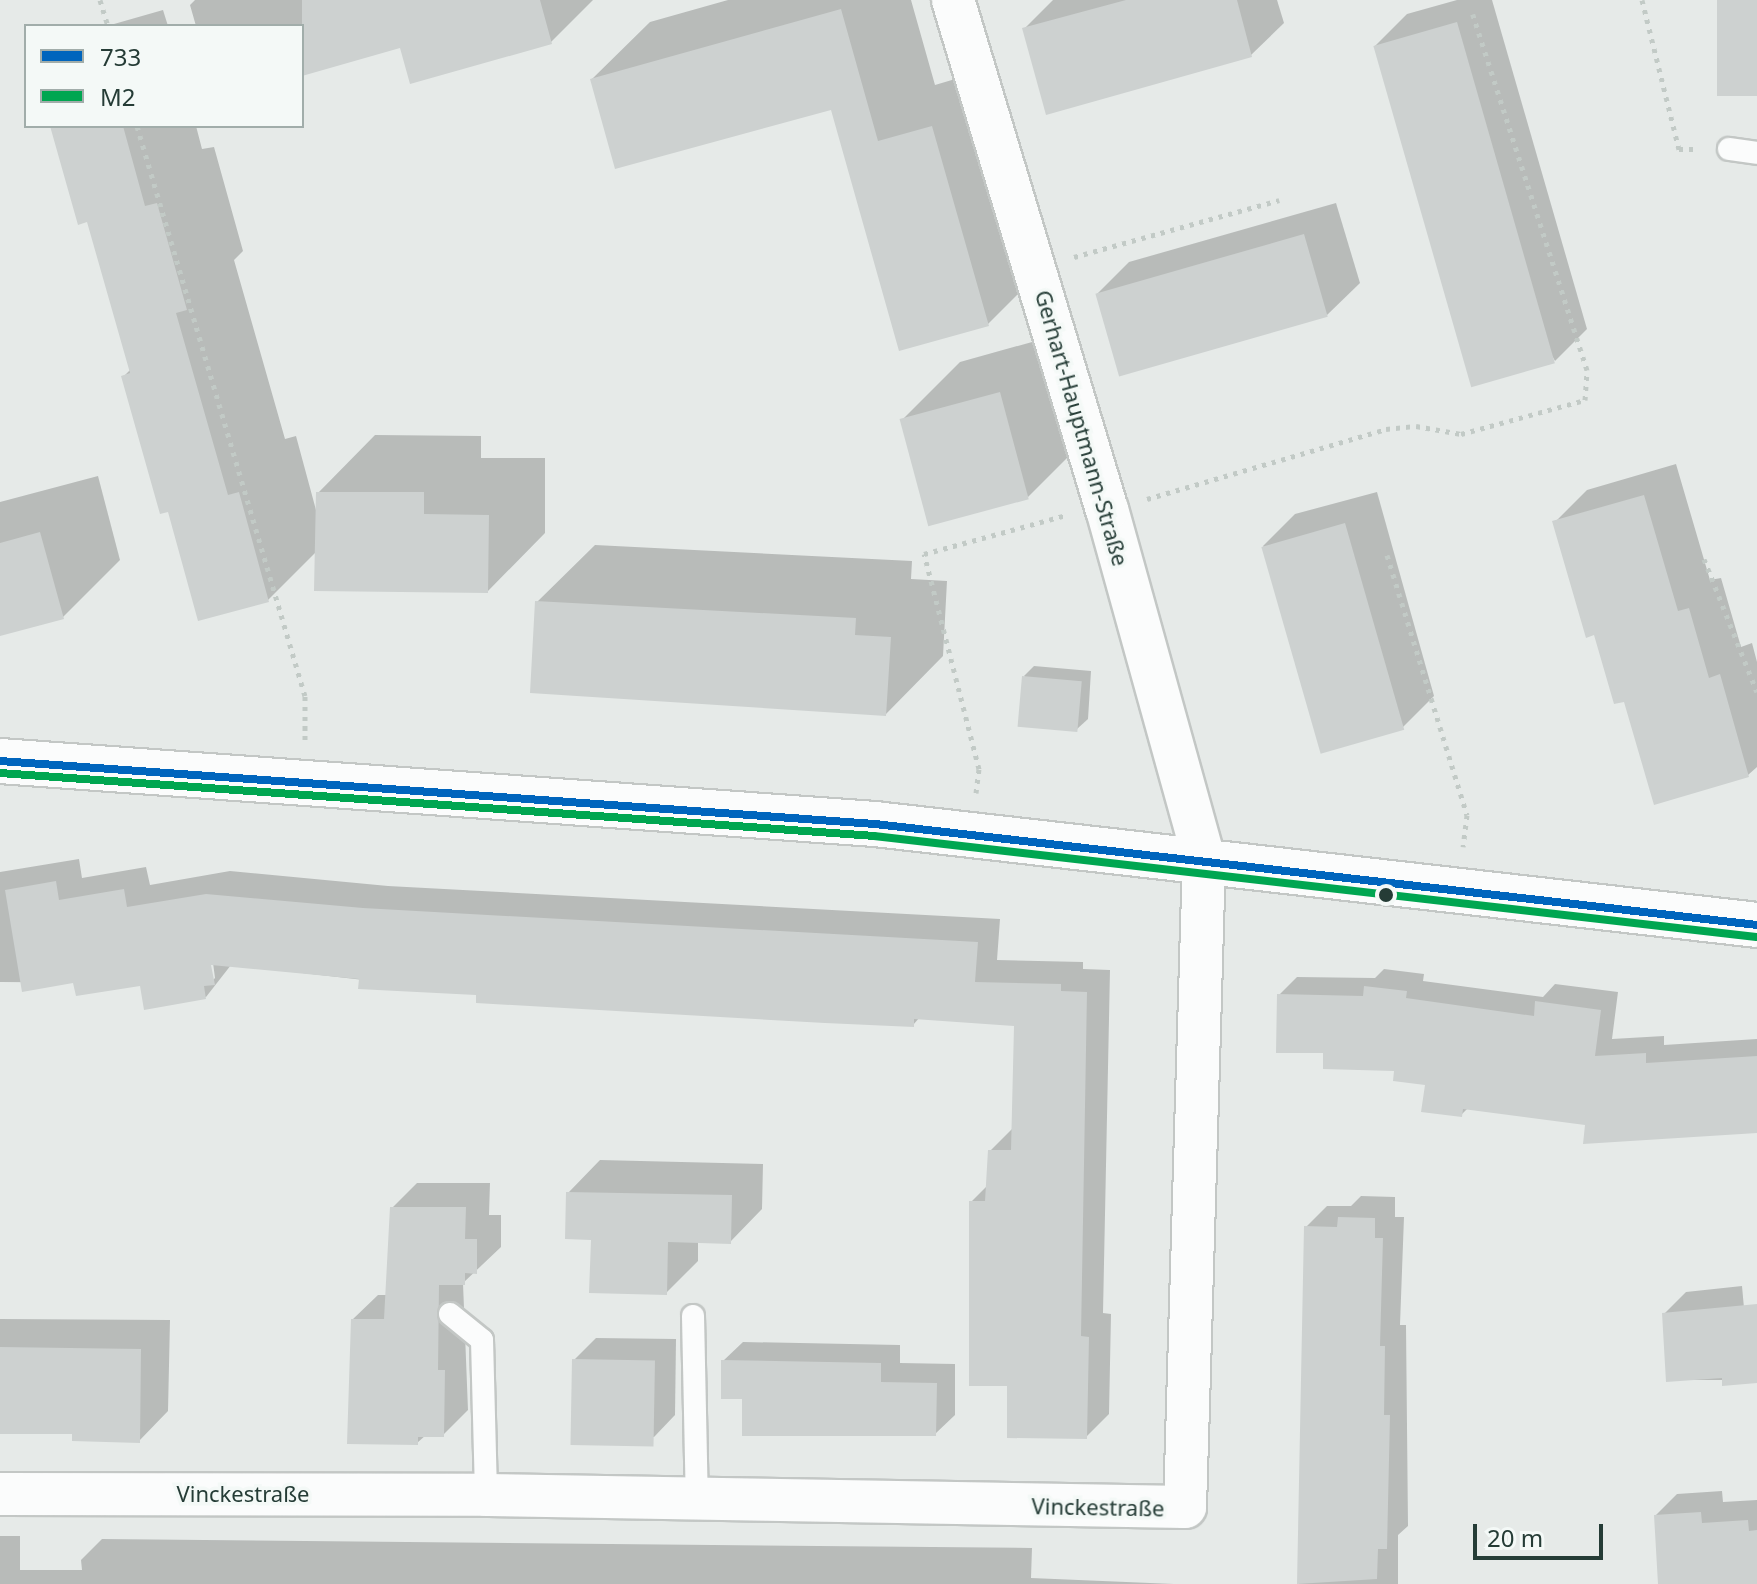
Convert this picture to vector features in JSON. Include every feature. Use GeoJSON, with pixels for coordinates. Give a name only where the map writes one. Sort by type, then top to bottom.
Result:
{"type":"FeatureCollection","features":[{"type":"Feature","properties":{"kind":"street","name":"Gerhart-Hauptmann-Straße"},"geometry":{"type":"LineString","coordinates":[[953,0],[1106,508],[1204,859]]}},
{"type":"Feature","properties":{"kind":"street"},"geometry":{"type":"LineString","coordinates":[[0,761],[972,834],[1458,887],[1757,925]]}},
{"type":"Feature","properties":{"kind":"street","name":"Vinckestraße"},"geometry":{"type":"LineString","coordinates":[[0,1494],[486,1495],[697,1502],[1185,1507],[1204,859]]}},
{"type":"Feature","properties":{"kind":"lane"},"geometry":{"type":"LineString","coordinates":[[1729,149],[1757,153]]}},
{"type":"Feature","properties":{"kind":"lane"},"geometry":{"type":"LineString","coordinates":[[450,1314],[482,1340],[486,1495]]}},
{"type":"Feature","properties":{"kind":"lane"},"geometry":{"type":"LineString","coordinates":[[693,1316],[697,1502]]}},
{"type":"Feature","properties":{"kind":"path"},"geometry":{"type":"LineString","coordinates":[[100,0],[107,24]]}},
{"type":"Feature","properties":{"kind":"path"},"geometry":{"type":"LineString","coordinates":[[1642,0],[1679,149],[1729,149]]}},
{"type":"Feature","properties":{"kind":"path"},"geometry":{"type":"LineString","coordinates":[[972,834],[979,769],[924,554],[1106,508],[1386,429],[1416,426],[1461,434],[1585,400],[1587,370],[1473,14]]}},
{"type":"Feature","properties":{"kind":"path"},"geometry":{"type":"LineString","coordinates":[[138,128],[305,696],[305,782]]}},
{"type":"Feature","properties":{"kind":"path"},"geometry":{"type":"LineString","coordinates":[[1034,268],[1279,200]]}},
{"type":"Feature","properties":{"kind":"path"},"geometry":{"type":"LineString","coordinates":[[1387,555],[1467,815],[1458,887]]}},
{"type":"Feature","properties":{"kind":"path"},"geometry":{"type":"LineString","coordinates":[[1704,559],[1757,692]]}},
{"type":"Feature","properties":{"kind":"building"},"geometry":{"type":"Polygon","coordinates":[[[302,0],[540,0],[552,44],[410,84],[400,48],[304,75],[302,0]]]}},
{"type":"Feature","properties":{"kind":"building"},"geometry":{"type":"Polygon","coordinates":[[[1126,0],[1237,0],[1252,57],[1046,115],[1022,28],[1126,0]]]}},
{"type":"Feature","properties":{"kind":"building"},"geometry":{"type":"Polygon","coordinates":[[[1717,0],[1757,0],[1757,96],[1717,96],[1717,0]]]}},
{"type":"Feature","properties":{"kind":"building"},"geometry":{"type":"Polygon","coordinates":[[[841,9],[878,141],[932,126],[989,326],[899,351],[831,110],[615,169],[590,79],[841,9]]]}},
{"type":"Feature","properties":{"kind":"building"},"geometry":{"type":"Polygon","coordinates":[[[1457,22],[1555,363],[1471,387],[1373,46],[1457,22]]]}},
{"type":"Feature","properties":{"kind":"building"},"geometry":{"type":"Polygon","coordinates":[[[51,128],[124,128],[145,206],[157,203],[187,310],[176,313],[228,495],[239,492],[269,602],[198,621],[168,512],[160,514],[121,376],[130,373],[87,222],[78,225],[51,128]]]}},
{"type":"Feature","properties":{"kind":"building"},"geometry":{"type":"Polygon","coordinates":[[[1304,234],[1328,317],[1119,376],[1095,294],[1304,234]]]}},
{"type":"Feature","properties":{"kind":"building"},"geometry":{"type":"Polygon","coordinates":[[[1000,392],[1029,499],[928,526],[900,419],[1000,392]]]}},
{"type":"Feature","properties":{"kind":"building"},"geometry":{"type":"Polygon","coordinates":[[[316,492],[424,492],[424,514],[489,515],[488,593],[314,591],[316,492]]]}},
{"type":"Feature","properties":{"kind":"building"},"geometry":{"type":"Polygon","coordinates":[[[1644,495],[1678,611],[1689,608],[1709,678],[1720,674],[1749,777],[1654,805],[1624,702],[1614,704],[1594,635],[1586,638],[1552,521],[1644,495]]]}},
{"type":"Feature","properties":{"kind":"building"},"geometry":{"type":"Polygon","coordinates":[[[1345,523],[1404,730],[1321,754],[1261,547],[1345,523]]]}},
{"type":"Feature","properties":{"kind":"building"},"geometry":{"type":"Polygon","coordinates":[[[40,532],[64,619],[0,636],[0,543],[40,532]]]}},
{"type":"Feature","properties":{"kind":"building"},"geometry":{"type":"Polygon","coordinates":[[[535,601],[856,618],[855,635],[891,637],[886,716],[530,693],[535,601]]]}},
{"type":"Feature","properties":{"kind":"building"},"geometry":{"type":"Polygon","coordinates":[[[1022,676],[1082,681],[1077,732],[1018,727],[1022,676]]]}},
{"type":"Feature","properties":{"kind":"building"},"geometry":{"type":"Polygon","coordinates":[[[56,881],[59,900],[124,889],[127,907],[206,894],[363,908],[978,942],[975,982],[1061,984],[1061,991],[1087,992],[1081,1336],[1089,1337],[1087,1439],[1007,1438],[1007,1386],[969,1386],[969,1201],[985,1201],[988,1150],[1011,1150],[1014,1026],[914,1019],[914,1027],[476,1003],[476,995],[358,989],[359,979],[211,965],[215,985],[204,986],[206,999],[144,1010],[140,986],[76,996],[73,983],[22,992],[5,890],[56,881]]]}},
{"type":"Feature","properties":{"kind":"building"},"geometry":{"type":"Polygon","coordinates":[[[1364,986],[1407,991],[1406,998],[1534,1016],[1535,1001],[1601,1010],[1595,1056],[1646,1053],[1646,1063],[1757,1056],[1757,1133],[1583,1144],[1585,1125],[1463,1109],[1462,1117],[1421,1112],[1425,1085],[1393,1081],[1394,1071],[1323,1069],[1323,1053],[1276,1053],[1277,994],[1363,996],[1364,986]]]}},
{"type":"Feature","properties":{"kind":"building"},"geometry":{"type":"Polygon","coordinates":[[[566,1192],[732,1195],[731,1244],[668,1242],[667,1295],[589,1293],[591,1240],[565,1239],[566,1192]]]}},
{"type":"Feature","properties":{"kind":"building"},"geometry":{"type":"Polygon","coordinates":[[[390,1207],[466,1207],[465,1239],[477,1239],[477,1274],[465,1273],[465,1285],[439,1285],[438,1370],[445,1370],[444,1437],[418,1437],[418,1445],[347,1444],[351,1319],[384,1319],[390,1207]]]}},
{"type":"Feature","properties":{"kind":"building"},"geometry":{"type":"Polygon","coordinates":[[[1338,1217],[1375,1218],[1375,1238],[1383,1238],[1380,1346],[1385,1346],[1384,1415],[1390,1415],[1387,1549],[1378,1549],[1377,1579],[1297,1584],[1304,1226],[1337,1227],[1338,1217]]]}},
{"type":"Feature","properties":{"kind":"building"},"geometry":{"type":"Polygon","coordinates":[[[1757,1304],[1757,1383],[1722,1386],[1722,1378],[1666,1382],[1662,1313],[1757,1304]]]}},
{"type":"Feature","properties":{"kind":"building"},"geometry":{"type":"Polygon","coordinates":[[[0,1347],[141,1349],[140,1443],[72,1441],[72,1434],[0,1434],[0,1347]]]}},
{"type":"Feature","properties":{"kind":"building"},"geometry":{"type":"Polygon","coordinates":[[[572,1359],[655,1360],[653,1446],[570,1445],[572,1359]]]}},
{"type":"Feature","properties":{"kind":"building"},"geometry":{"type":"Polygon","coordinates":[[[721,1360],[881,1363],[881,1382],[937,1383],[936,1436],[742,1436],[742,1399],[721,1399],[721,1360]]]}},
{"type":"Feature","properties":{"kind":"building"},"geometry":{"type":"Polygon","coordinates":[[[1701,1512],[1702,1523],[1748,1520],[1749,1531],[1757,1530],[1757,1584],[1658,1584],[1654,1515],[1701,1512]]]}},
{"type":"Feature","properties":{"kind":"transit line","name":"733"},"geometry":{"type":"LineString","coordinates":[[0,761],[875,824],[1757,925]]}},
{"type":"Feature","properties":{"kind":"transit line","name":"M2"},"geometry":{"type":"LineString","coordinates":[[0,773],[874,836],[1756,937]]}}]}
